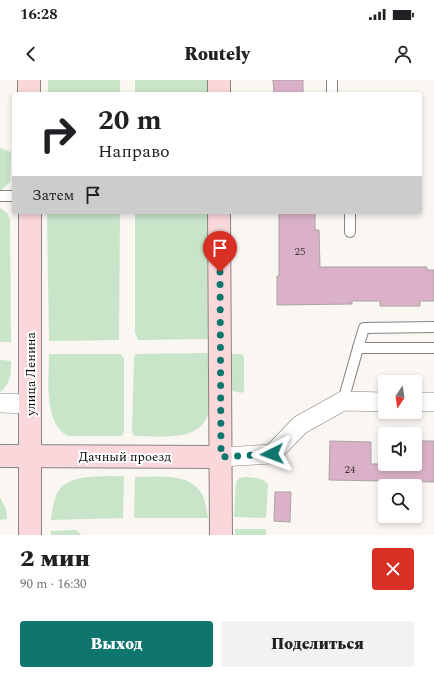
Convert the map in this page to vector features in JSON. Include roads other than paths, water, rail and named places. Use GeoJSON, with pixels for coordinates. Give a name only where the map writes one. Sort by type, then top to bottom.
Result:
{"type":"FeatureCollection","features":[{"type":"Feature","properties":{"kind":"street"},"geometry":{"type":"LineString","coordinates":[[29,80],[29,92]]}},
{"type":"Feature","properties":{"kind":"street"},"geometry":{"type":"LineString","coordinates":[[218,80],[219,92]]}},
{"type":"Feature","properties":{"kind":"street","name":"улица Ленина"},"geometry":{"type":"LineString","coordinates":[[30,214],[30,535]]}},
{"type":"Feature","properties":{"kind":"street"},"geometry":{"type":"LineString","coordinates":[[219,214],[221,535]]}},
{"type":"Feature","properties":{"kind":"street"},"geometry":{"type":"LineString","coordinates":[[221,457],[272,454],[300,425],[343,401],[378,402]]}},
{"type":"Feature","properties":{"kind":"street"},"geometry":{"type":"LineString","coordinates":[[422,402],[434,402]]}},
{"type":"Feature","properties":{"kind":"street"},"geometry":{"type":"LineString","coordinates":[[0,404],[29,404]]}},
{"type":"Feature","properties":{"kind":"street","name":"Дачный проезд"},"geometry":{"type":"LineString","coordinates":[[0,456],[221,457]]}},
{"type":"Feature","properties":{"kind":"lane"},"geometry":{"type":"LineString","coordinates":[[332,80],[332,92]]}},
{"type":"Feature","properties":{"kind":"lane"},"geometry":{"type":"LineString","coordinates":[[0,196],[12,196]]}},
{"type":"Feature","properties":{"kind":"lane"},"geometry":{"type":"LineString","coordinates":[[350,214],[350,232]]}},
{"type":"Feature","properties":{"kind":"lane"},"geometry":{"type":"LineString","coordinates":[[343,401],[364,328],[434,327]]}},
{"type":"Feature","properties":{"kind":"lane"},"geometry":{"type":"LineString","coordinates":[[358,348],[434,348]]}}]}
